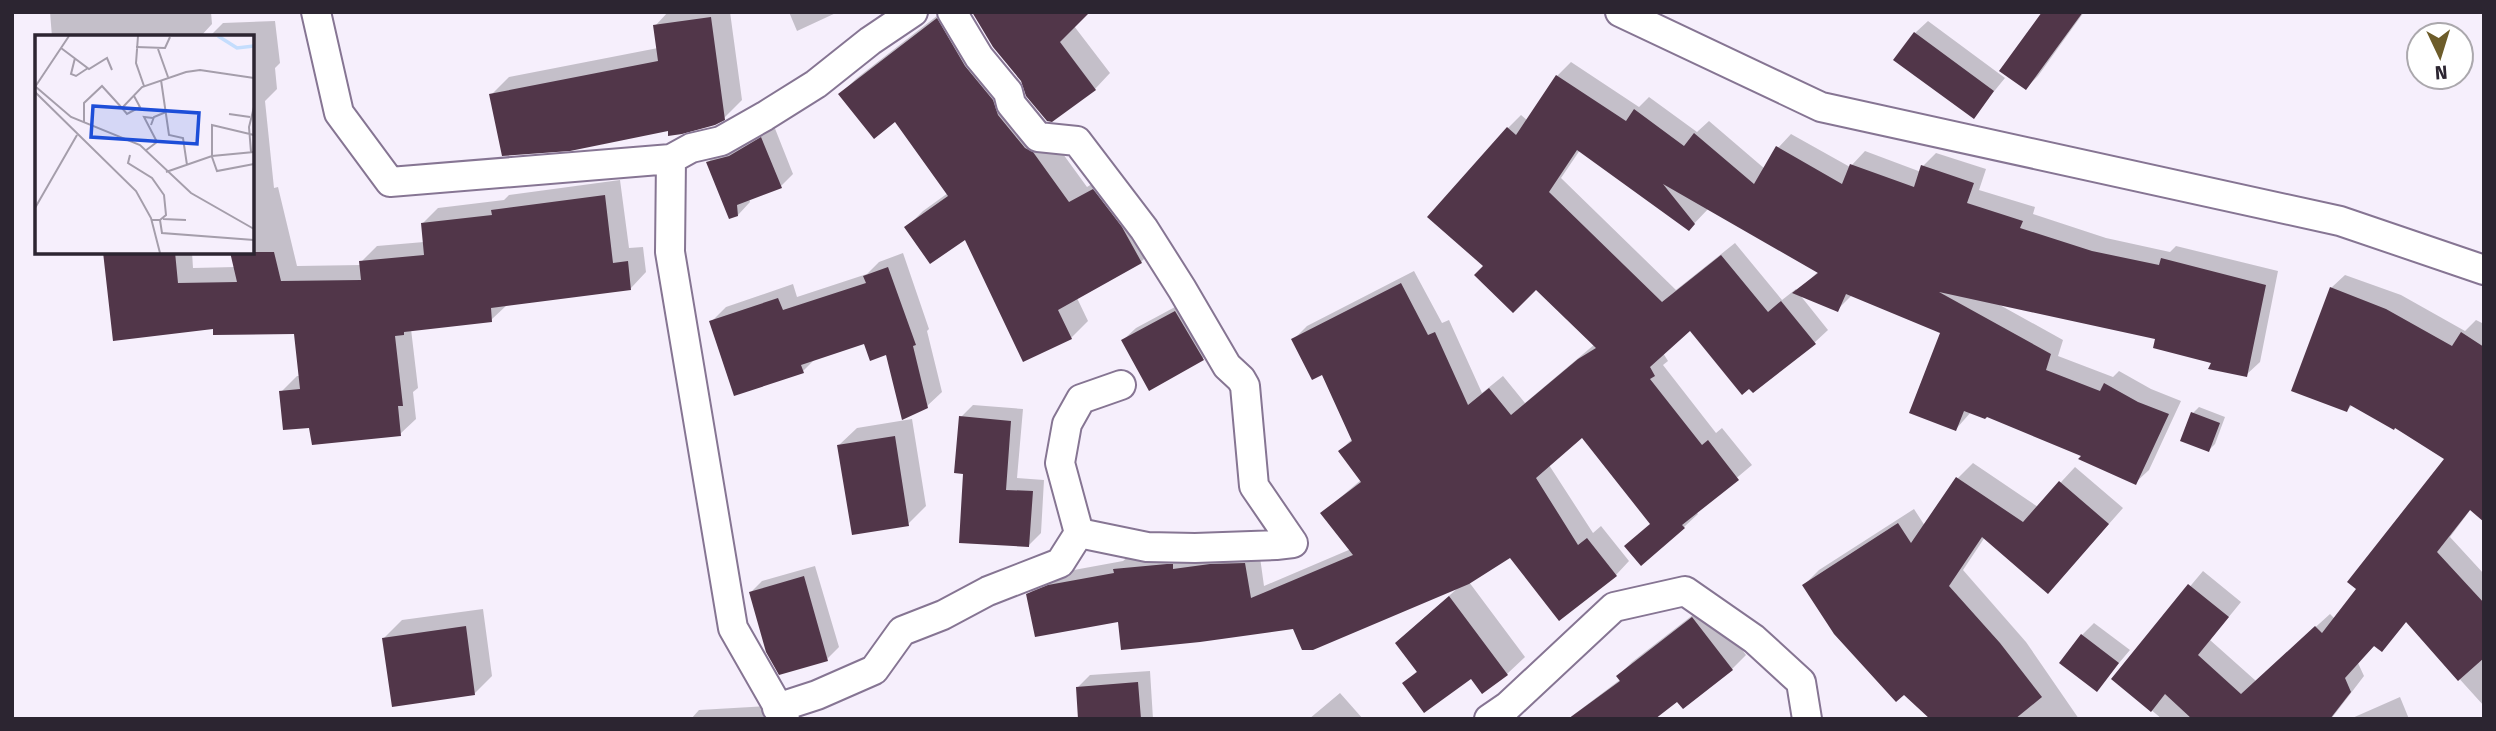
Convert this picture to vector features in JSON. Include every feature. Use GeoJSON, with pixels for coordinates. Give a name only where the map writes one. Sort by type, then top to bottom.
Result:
{"type":"FeatureCollection","features":[{"type":"Feature","properties":{"kind":"street"},"geometry":{"type":"LineString","coordinates":[[316,12],[339,113],[390,182],[671,159],[691,148],[721,141],[765,116],[816,84],[870,41],[914,12]]}},
{"type":"Feature","properties":{"kind":"street"},"geometry":{"type":"LineString","coordinates":[[952,12],[979,57],[1008,92],[1011,104],[1038,137],[1077,141],[1143,229],[1227,366],[1241,379],[1245,386],[1254,486],[1293,542],[1195,548],[1147,547],[1079,533]]}},
{"type":"Feature","properties":{"kind":"street"},"geometry":{"type":"LineString","coordinates":[[1620,12],[1821,107],[2340,221],[2484,270]]}},
{"type":"Feature","properties":{"kind":"street"},"geometry":{"type":"LineString","coordinates":[[671,159],[670,252],[733,628],[781,714],[874,670],[902,631],[943,615],[988,591],[1060,563],[1079,533],[1060,463],[1067,424],[1081,399],[1121,385]]}},
{"type":"Feature","properties":{"kind":"street"},"geometry":{"type":"LineString","coordinates":[[1489,719],[1508,706],[1614,607],[1685,591],[1754,639],[1801,682],[1807,719]]}},
{"type":"Feature","properties":{"kind":"building"},"geometry":{"type":"Polygon","coordinates":[[[972,12],[1090,12],[1060,42],[1096,90],[1052,122],[1047,121],[1026,96],[1021,81],[993,47],[972,12]]]}},
{"type":"Feature","properties":{"kind":"building"},"geometry":{"type":"Polygon","coordinates":[[[2042,12],[2083,12],[2026,90],[1999,71],[2042,12]]]}},
{"type":"Feature","properties":{"kind":"building"},"geometry":{"type":"Polygon","coordinates":[[[711,17],[725,120],[682,134],[668,136],[668,131],[570,151],[502,156],[489,94],[658,61],[653,25],[711,17]]]}},
{"type":"Feature","properties":{"kind":"building"},"geometry":{"type":"Polygon","coordinates":[[[937,18],[965,66],[993,100],[998,115],[1025,148],[1033,152],[1069,202],[1093,189],[1122,227],[1142,263],[1058,310],[1072,339],[1023,362],[965,240],[930,264],[904,227],[948,196],[895,122],[874,139],[838,94],[937,18]]]}},
{"type":"Feature","properties":{"kind":"building"},"geometry":{"type":"Polygon","coordinates":[[[1914,32],[1994,91],[1974,119],[1893,60],[1914,32]]]}},
{"type":"Feature","properties":{"kind":"building"},"geometry":{"type":"Polygon","coordinates":[[[1556,75],[1626,121],[1634,109],[1684,146],[1694,133],[1754,184],[1776,146],[1842,184],[1850,164],[1914,187],[1921,165],[1974,183],[1967,203],[2023,221],[2020,228],[2092,251],[2159,265],[2161,258],[2266,285],[2247,377],[2208,369],[2211,363],[2153,348],[2155,339],[1939,292],[2051,354],[2046,370],[2100,391],[2104,383],[2138,402],[2169,414],[2136,485],[2078,459],[2081,456],[1987,417],[1985,419],[1964,411],[1956,431],[1909,413],[1940,333],[1846,294],[1838,312],[1792,293],[1818,273],[1663,184],[1695,224],[1689,231],[1577,150],[1549,192],[1662,302],[1721,255],[1768,312],[1781,301],[1816,344],[1753,393],[1749,389],[1742,395],[1690,331],[1650,367],[1655,376],[1650,379],[1702,445],[1708,440],[1739,480],[1682,525],[1685,528],[1641,566],[1624,546],[1650,524],[1582,438],[1536,478],[1578,545],[1587,538],[1617,576],[1559,621],[1510,558],[1469,584],[1313,650],[1302,650],[1293,629],[1121,650],[1118,622],[1035,637],[1026,594],[1048,585],[1114,573],[1113,569],[1173,564],[1173,569],[1245,563],[1251,598],[1353,555],[1320,513],[1361,482],[1338,451],[1352,441],[1322,375],[1312,380],[1291,339],[1401,283],[1428,335],[1435,332],[1468,405],[1489,388],[1511,415],[1578,359],[1596,348],[1536,290],[1513,313],[1474,275],[1483,266],[1427,217],[1507,127],[1516,135],[1556,75]]]}},
{"type":"Feature","properties":{"kind":"building"},"geometry":{"type":"Polygon","coordinates":[[[761,137],[782,188],[737,205],[738,216],[729,219],[706,162],[729,156],[761,137]]]}},
{"type":"Feature","properties":{"kind":"building"},"geometry":{"type":"Polygon","coordinates":[[[605,195],[613,263],[628,261],[631,290],[491,308],[492,322],[404,332],[404,335],[395,336],[403,406],[398,406],[401,436],[312,445],[309,428],[283,430],[279,391],[300,389],[294,334],[213,335],[213,329],[113,341],[103,254],[175,254],[178,283],[237,282],[230,254],[254,252],[274,252],[281,281],[361,280],[359,261],[424,255],[421,223],[492,215],[491,210],[605,195]]]}},
{"type":"Feature","properties":{"kind":"building"},"geometry":{"type":"Polygon","coordinates":[[[888,267],[916,345],[913,346],[928,408],[902,420],[886,355],[870,361],[864,344],[801,365],[804,373],[734,396],[709,321],[778,298],[783,310],[866,283],[863,276],[888,267]]]}},
{"type":"Feature","properties":{"kind":"building"},"geometry":{"type":"Polygon","coordinates":[[[2330,287],[2386,309],[2452,346],[2461,332],[2484,347],[2484,522],[2470,510],[2437,552],[2484,603],[2484,658],[2458,681],[2406,622],[2382,652],[2374,646],[2345,678],[2351,692],[2330,719],[2192,719],[2165,694],[2151,712],[2111,679],[2188,584],[2229,617],[2198,655],[2241,694],[2315,626],[2322,633],[2356,589],[2347,582],[2444,459],[2395,428],[2394,430],[2350,405],[2347,412],[2291,391],[2330,287]]]}},
{"type":"Feature","properties":{"kind":"building"},"geometry":{"type":"Polygon","coordinates":[[[1175,311],[1204,360],[1149,391],[1121,340],[1175,311]]]}},
{"type":"Feature","properties":{"kind":"building"},"geometry":{"type":"Polygon","coordinates":[[[2191,412],[2220,423],[2209,452],[2180,441],[2191,412]]]}},
{"type":"Feature","properties":{"kind":"building"},"geometry":{"type":"Polygon","coordinates":[[[959,416],[1011,421],[1006,490],[1033,491],[1029,547],[959,543],[963,474],[954,473],[959,416]]]}},
{"type":"Feature","properties":{"kind":"building"},"geometry":{"type":"Polygon","coordinates":[[[895,436],[909,526],[852,535],[837,445],[895,436]]]}},
{"type":"Feature","properties":{"kind":"building"},"geometry":{"type":"Polygon","coordinates":[[[1956,477],[2023,522],[2059,481],[2109,524],[2048,594],[1982,537],[1949,586],[2000,643],[2042,697],[2015,719],[1930,719],[1904,695],[1896,702],[1834,634],[1802,585],[1898,523],[1911,543],[1956,477]]]}},
{"type":"Feature","properties":{"kind":"building"},"geometry":{"type":"Polygon","coordinates":[[[804,576],[828,661],[779,675],[766,652],[749,592],[804,576]]]}},
{"type":"Feature","properties":{"kind":"building"},"geometry":{"type":"Polygon","coordinates":[[[1449,596],[1508,675],[1482,694],[1471,679],[1424,713],[1402,683],[1417,672],[1395,643],[1449,596]]]}},
{"type":"Feature","properties":{"kind":"building"},"geometry":{"type":"Polygon","coordinates":[[[1692,617],[1733,670],[1683,709],[1677,702],[1655,719],[1568,719],[1620,681],[1616,676],[1692,617]]]}},
{"type":"Feature","properties":{"kind":"building"},"geometry":{"type":"Polygon","coordinates":[[[466,626],[475,695],[392,707],[382,638],[466,626]]]}},
{"type":"Feature","properties":{"kind":"building"},"geometry":{"type":"Polygon","coordinates":[[[2081,634],[2119,663],[2097,692],[2059,663],[2081,634]]]}},
{"type":"Feature","properties":{"kind":"building"},"geometry":{"type":"Polygon","coordinates":[[[1138,682],[1141,719],[1078,719],[1076,687],[1138,682]]]}}]}
